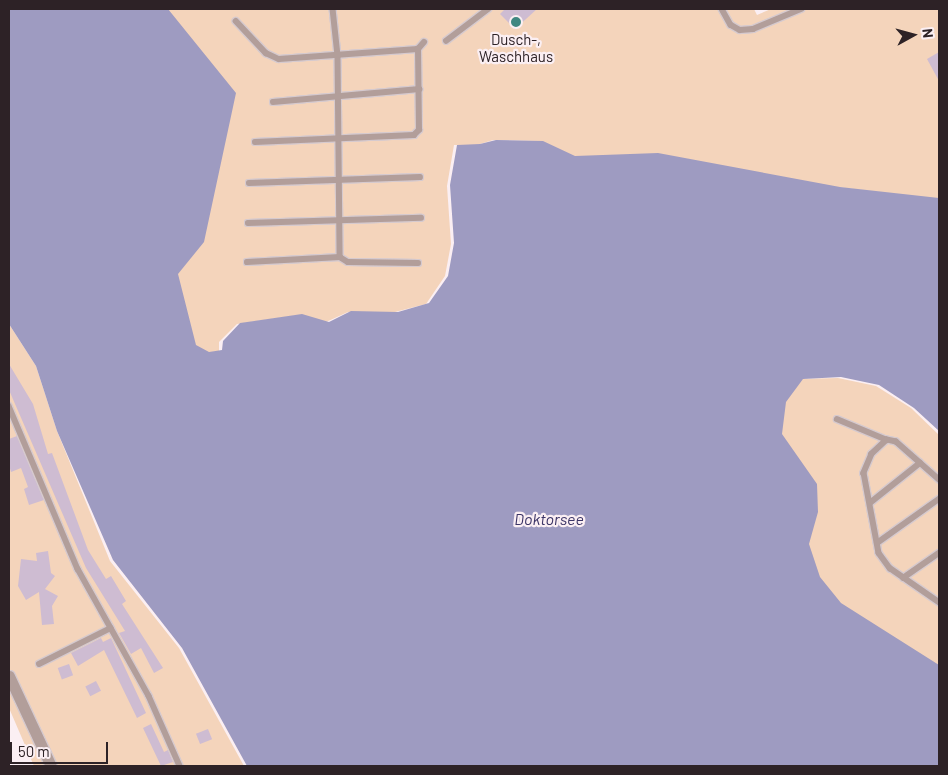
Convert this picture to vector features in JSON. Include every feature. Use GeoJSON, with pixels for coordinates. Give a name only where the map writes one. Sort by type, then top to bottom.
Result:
{"type":"FeatureCollection","features":[{"type":"Feature","properties":{"kind":"street"},"geometry":{"type":"LineString","coordinates":[[9,676],[51,766]]}},
{"type":"Feature","properties":{"kind":"lane"},"geometry":{"type":"LineString","coordinates":[[333,9],[340,98],[340,257]]}},
{"type":"Feature","properties":{"kind":"lane"},"geometry":{"type":"LineString","coordinates":[[446,41],[488,9]]}},
{"type":"Feature","properties":{"kind":"lane"},"geometry":{"type":"LineString","coordinates":[[722,9],[731,25],[740,30],[753,29],[801,9]]}},
{"type":"Feature","properties":{"kind":"lane"},"geometry":{"type":"LineString","coordinates":[[236,21],[266,53],[279,59],[418,49]]}},
{"type":"Feature","properties":{"kind":"lane"},"geometry":{"type":"LineString","coordinates":[[255,142],[340,136],[414,135],[419,130],[418,49],[424,42]]}},
{"type":"Feature","properties":{"kind":"lane"},"geometry":{"type":"LineString","coordinates":[[273,102],[340,98],[419,90]]}},
{"type":"Feature","properties":{"kind":"lane"},"geometry":{"type":"LineString","coordinates":[[248,183],[341,178],[420,177]]}},
{"type":"Feature","properties":{"kind":"lane"},"geometry":{"type":"LineString","coordinates":[[248,223],[421,218]]}},
{"type":"Feature","properties":{"kind":"lane"},"geometry":{"type":"LineString","coordinates":[[247,262],[340,257],[348,262],[418,263]]}},
{"type":"Feature","properties":{"kind":"lane"},"geometry":{"type":"LineString","coordinates":[[9,406],[26,441],[54,519],[149,696],[180,766]]}},
{"type":"Feature","properties":{"kind":"lane"},"geometry":{"type":"LineString","coordinates":[[837,419],[896,442],[939,480]]}},
{"type":"Feature","properties":{"kind":"lane"},"geometry":{"type":"LineString","coordinates":[[887,440],[872,454],[864,473],[879,553],[890,568],[939,602]]}},
{"type":"Feature","properties":{"kind":"lane"},"geometry":{"type":"LineString","coordinates":[[870,503],[920,463]]}},
{"type":"Feature","properties":{"kind":"lane"},"geometry":{"type":"LineString","coordinates":[[877,543],[939,499]]}},
{"type":"Feature","properties":{"kind":"lane"},"geometry":{"type":"LineString","coordinates":[[903,578],[939,553]]}},
{"type":"Feature","properties":{"kind":"lane"},"geometry":{"type":"LineString","coordinates":[[39,664],[111,628]]}},
{"type":"Feature","properties":{"kind":"shaded area"},"geometry":{"type":"Polygon","coordinates":[[[164,9],[754,9],[757,15],[771,9],[939,9],[939,199],[572,156],[540,141],[493,140],[477,145],[454,145],[447,186],[451,244],[445,276],[426,304],[395,312],[348,312],[326,322],[299,315],[237,324],[219,342],[219,351],[206,353],[193,345],[175,275],[164,9]]]}},
{"type":"Feature","properties":{"kind":"shaded area"},"geometry":{"type":"Polygon","coordinates":[[[9,324],[36,366],[57,431],[110,561],[179,648],[244,766],[34,766],[9,708],[9,324]]]}},
{"type":"Feature","properties":{"kind":"shaded area"},"geometry":{"type":"Polygon","coordinates":[[[838,378],[876,386],[911,408],[939,435],[939,667],[838,603],[817,577],[779,435],[783,402],[800,379],[838,378]]]}},
{"type":"Feature","properties":{"kind":"water","name":"Doktorsee"},"geometry":{"type":"Polygon","coordinates":[[[9,9],[168,9],[236,93],[204,242],[178,274],[196,345],[209,352],[222,350],[223,341],[240,323],[302,314],[329,322],[351,311],[398,312],[429,303],[448,276],[454,243],[450,185],[457,145],[480,144],[496,140],[543,141],[575,156],[658,153],[840,187],[939,198],[939,431],[914,408],[879,385],[841,377],[803,379],[786,402],[782,434],[817,484],[818,512],[809,544],[820,577],[841,603],[939,665],[939,766],[247,766],[182,648],[113,560],[57,431],[36,366],[9,324],[9,9]]]}},
{"type":"Feature","properties":{"kind":"building","name":"Dusch-, Waschhaus"},"geometry":{"type":"Polygon","coordinates":[[[505,9],[537,9],[515,29],[500,14],[505,9]]]}},
{"type":"Feature","properties":{"kind":"building"},"geometry":{"type":"Polygon","coordinates":[[[939,52],[939,81],[927,59],[939,52]]]}},
{"type":"Feature","properties":{"kind":"building"},"geometry":{"type":"Polygon","coordinates":[[[9,364],[33,404],[48,454],[52,453],[88,550],[106,579],[111,576],[126,601],[122,604],[163,668],[154,673],[141,648],[131,654],[119,633],[125,631],[86,568],[9,390],[9,364]]]}},
{"type":"Feature","properties":{"kind":"building"},"geometry":{"type":"Polygon","coordinates":[[[17,436],[44,500],[29,505],[24,489],[28,487],[21,468],[11,472],[9,465],[9,439],[17,436]]]}},
{"type":"Feature","properties":{"kind":"building"},"geometry":{"type":"Polygon","coordinates":[[[48,551],[51,573],[55,576],[45,589],[58,596],[52,606],[54,624],[42,625],[39,592],[26,600],[18,586],[21,559],[37,561],[36,553],[48,551]]]}},
{"type":"Feature","properties":{"kind":"building"},"geometry":{"type":"Polygon","coordinates":[[[101,638],[103,642],[111,638],[146,713],[137,718],[104,650],[78,666],[71,653],[101,638]]]}},
{"type":"Feature","properties":{"kind":"building"},"geometry":{"type":"Polygon","coordinates":[[[69,664],[73,675],[62,679],[58,668],[69,664]]]}},
{"type":"Feature","properties":{"kind":"building"},"geometry":{"type":"Polygon","coordinates":[[[96,681],[101,691],[90,696],[85,686],[96,681]]]}},
{"type":"Feature","properties":{"kind":"building"},"geometry":{"type":"Polygon","coordinates":[[[151,724],[164,752],[168,750],[173,762],[161,766],[143,728],[151,724]]]}},
{"type":"Feature","properties":{"kind":"building"},"geometry":{"type":"Polygon","coordinates":[[[208,729],[212,739],[200,744],[196,734],[208,729]]]}},
{"type":"Feature","properties":{"kind":"place","name":"Dusch-, Waschhaus"},"geometry":{"type":"Point","coordinates":[516,22]}}]}
